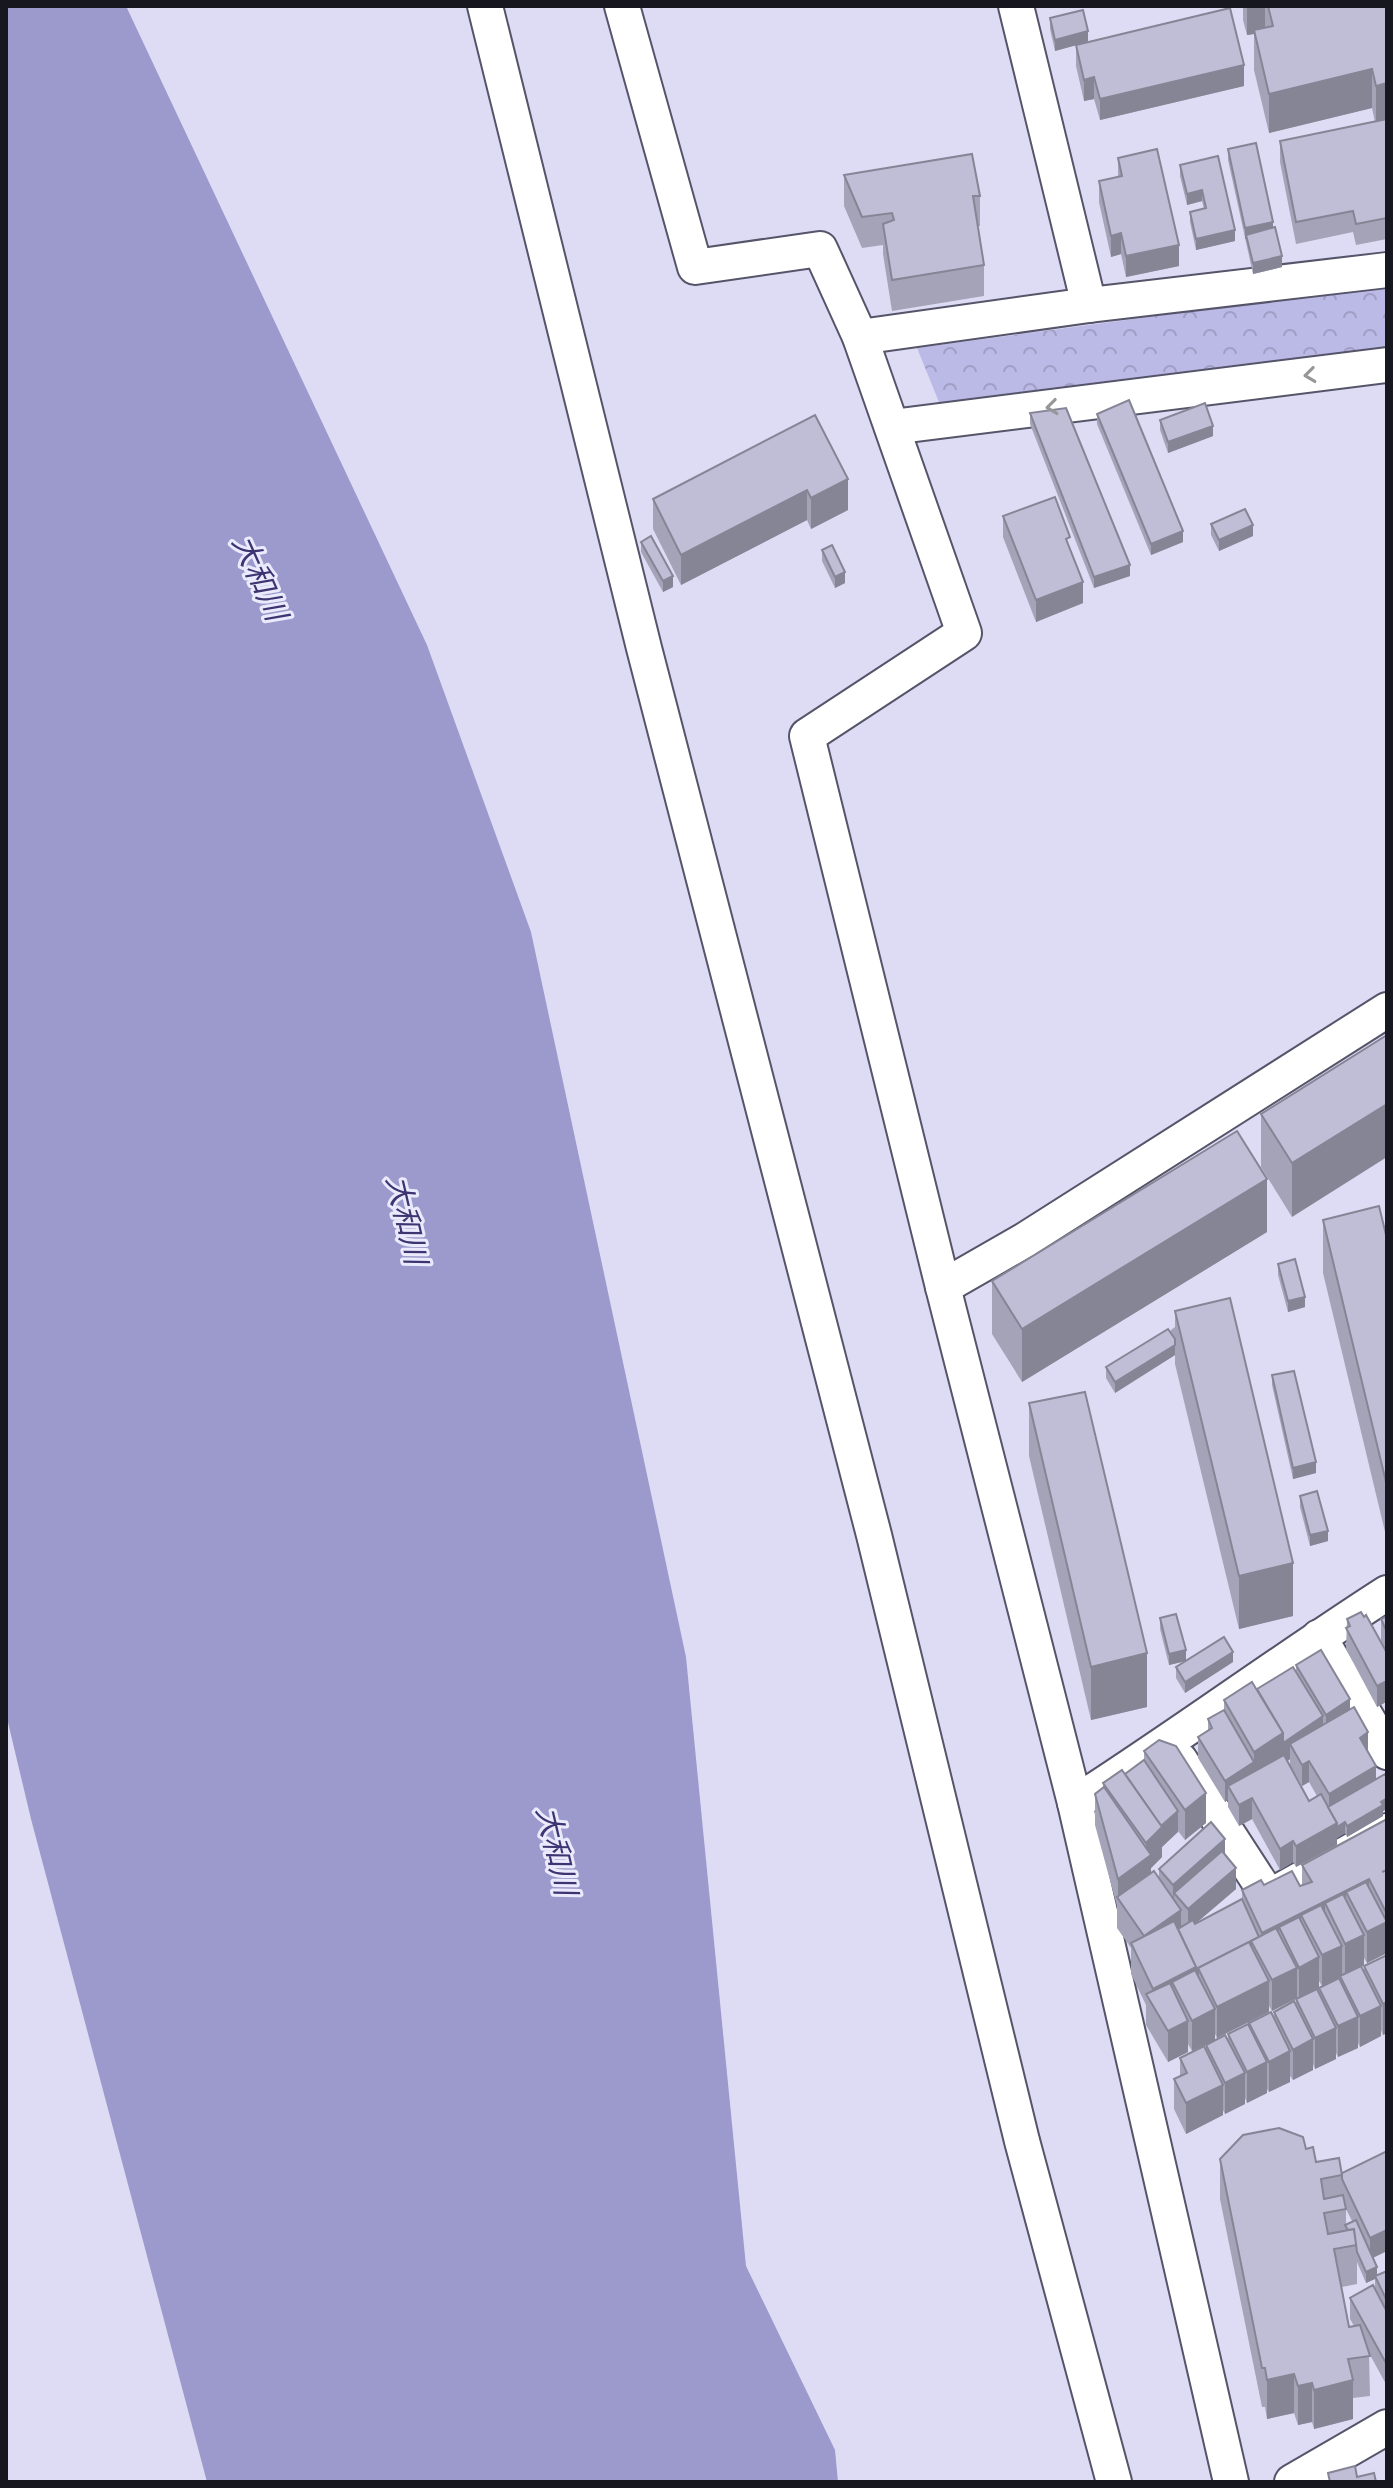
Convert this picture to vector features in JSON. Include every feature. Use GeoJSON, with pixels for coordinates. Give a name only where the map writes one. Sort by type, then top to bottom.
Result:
{"type":"FeatureCollection","features":[{"type":"Feature","properties":{"kind":"street"},"geometry":{"type":"LineString","coordinates":[[485,6],[644,648],[874,1535],[1022,2141],[1114,2482]]}},
{"type":"Feature","properties":{"kind":"street"},"geometry":{"type":"LineString","coordinates":[[622,6],[695,267],[820,249],[860,337],[964,633],[807,736],[1075,1803],[1231,2482]]}},
{"type":"Feature","properties":{"kind":"street"},"geometry":{"type":"LineString","coordinates":[[1016,6],[1089,305]]}},
{"type":"Feature","properties":{"kind":"street"},"geometry":{"type":"LineString","coordinates":[[860,337],[1089,305],[1387,270]]}},
{"type":"Feature","properties":{"kind":"street"},"geometry":{"type":"LineString","coordinates":[[892,427],[1387,365]]}},
{"type":"Feature","properties":{"kind":"street"},"geometry":{"type":"LineString","coordinates":[[943,1287],[1025,1240],[1387,1010]]}},
{"type":"Feature","properties":{"kind":"street"},"geometry":{"type":"LineString","coordinates":[[1075,1803],[1169,1743],[1387,1593]]}},
{"type":"Feature","properties":{"kind":"street"},"geometry":{"type":"LineString","coordinates":[[1319,1637],[1387,1752]]}},
{"type":"Feature","properties":{"kind":"street"},"geometry":{"type":"LineString","coordinates":[[1169,1743],[1269,1897],[1387,1831]]}},
{"type":"Feature","properties":{"kind":"street"},"geometry":{"type":"LineString","coordinates":[[1292,2482],[1387,2427]]}},
{"type":"Feature","properties":{"kind":"green space"},"geometry":{"type":"Polygon","coordinates":[[[1387,285],[1387,347],[941,407],[917,348],[1387,285]]]}},
{"type":"Feature","properties":{"kind":"water","name":"大和川"},"geometry":{"type":"Polygon","coordinates":[[[6,6],[126,6],[427,645],[531,932],[686,1657],[746,2266],[835,2450],[838,2482],[207,2482],[6,1714],[6,6]]]}},
{"type":"Feature","properties":{"kind":"building"},"geometry":{"type":"Polygon","coordinates":[[[1268,6],[1387,6],[1387,83],[1376,86],[1372,69],[1269,94],[1254,30],[1273,26],[1268,6]]]}},
{"type":"Feature","properties":{"kind":"building"},"geometry":{"type":"Polygon","coordinates":[[[1230,8],[1244,65],[1100,99],[1094,77],[1084,80],[1076,45],[1230,8]]]}},
{"type":"Feature","properties":{"kind":"building"},"geometry":{"type":"Polygon","coordinates":[[[1083,10],[1088,31],[1055,40],[1050,18],[1083,10]]]}},
{"type":"Feature","properties":{"kind":"building"},"geometry":{"type":"Polygon","coordinates":[[[1387,119],[1387,218],[1356,224],[1353,211],[1296,222],[1280,141],[1387,119]]]}},
{"type":"Feature","properties":{"kind":"building"},"geometry":{"type":"Polygon","coordinates":[[[1256,143],[1273,222],[1245,228],[1228,149],[1256,143]]]}},
{"type":"Feature","properties":{"kind":"building"},"geometry":{"type":"Polygon","coordinates":[[[1157,149],[1179,245],[1126,256],[1121,233],[1111,236],[1099,181],[1122,176],[1118,158],[1157,149]]]}},
{"type":"Feature","properties":{"kind":"building"},"geometry":{"type":"Polygon","coordinates":[[[972,154],[980,196],[973,196],[984,265],[892,280],[883,224],[894,220],[892,213],[862,217],[844,175],[972,154]]]}},
{"type":"Feature","properties":{"kind":"building"},"geometry":{"type":"Polygon","coordinates":[[[1218,156],[1235,230],[1196,239],[1190,212],[1206,208],[1202,190],[1187,194],[1180,165],[1218,156]]]}},
{"type":"Feature","properties":{"kind":"building"},"geometry":{"type":"Polygon","coordinates":[[[1275,227],[1282,256],[1253,263],[1246,235],[1275,227]]]}},
{"type":"Feature","properties":{"kind":"building"},"geometry":{"type":"Polygon","coordinates":[[[1129,400],[1183,531],[1151,544],[1097,414],[1129,400]]]}},
{"type":"Feature","properties":{"kind":"building"},"geometry":{"type":"Polygon","coordinates":[[[1205,403],[1213,426],[1168,442],[1160,420],[1205,403]]]}},
{"type":"Feature","properties":{"kind":"building"},"geometry":{"type":"Polygon","coordinates":[[[1066,408],[1130,565],[1094,577],[1030,413],[1066,408]]]}},
{"type":"Feature","properties":{"kind":"building"},"geometry":{"type":"Polygon","coordinates":[[[815,415],[848,479],[811,498],[807,490],[681,555],[653,499],[815,415]]]}},
{"type":"Feature","properties":{"kind":"building"},"geometry":{"type":"Polygon","coordinates":[[[1055,497],[1070,537],[1066,539],[1083,582],[1036,600],[1003,516],[1055,497]]]}},
{"type":"Feature","properties":{"kind":"building"},"geometry":{"type":"Polygon","coordinates":[[[1245,509],[1253,525],[1219,540],[1211,524],[1245,509]]]}},
{"type":"Feature","properties":{"kind":"building"},"geometry":{"type":"Polygon","coordinates":[[[651,536],[673,576],[663,581],[641,542],[651,536]]]}},
{"type":"Feature","properties":{"kind":"building"},"geometry":{"type":"Polygon","coordinates":[[[832,545],[845,572],[835,577],[822,550],[832,545]]]}},
{"type":"Feature","properties":{"kind":"building"},"geometry":{"type":"Polygon","coordinates":[[[1387,1035],[1387,1104],[1292,1163],[1261,1114],[1387,1035]]]}},
{"type":"Feature","properties":{"kind":"building"},"geometry":{"type":"Polygon","coordinates":[[[1237,1131],[1267,1179],[1022,1329],[992,1281],[1237,1131]]]}},
{"type":"Feature","properties":{"kind":"building"},"geometry":{"type":"Polygon","coordinates":[[[1379,1206],[1387,1239],[1387,1482],[1323,1220],[1379,1206]]]}},
{"type":"Feature","properties":{"kind":"building"},"geometry":{"type":"Polygon","coordinates":[[[1295,1259],[1305,1297],[1288,1301],[1278,1264],[1295,1259]]]}},
{"type":"Feature","properties":{"kind":"building"},"geometry":{"type":"Polygon","coordinates":[[[1230,1298],[1293,1563],[1239,1576],[1175,1311],[1230,1298]]]}},
{"type":"Feature","properties":{"kind":"building"},"geometry":{"type":"Polygon","coordinates":[[[1168,1329],[1175,1339],[1175,1345],[1115,1382],[1106,1367],[1168,1329]]]}},
{"type":"Feature","properties":{"kind":"building"},"geometry":{"type":"Polygon","coordinates":[[[1294,1371],[1316,1462],[1293,1468],[1272,1375],[1294,1371]]]}},
{"type":"Feature","properties":{"kind":"building"},"geometry":{"type":"Polygon","coordinates":[[[1085,1392],[1147,1653],[1091,1667],[1029,1403],[1085,1392]]]}},
{"type":"Feature","properties":{"kind":"building"},"geometry":{"type":"Polygon","coordinates":[[[1317,1491],[1328,1531],[1310,1535],[1300,1496],[1317,1491]]]}},
{"type":"Feature","properties":{"kind":"building"},"geometry":{"type":"Polygon","coordinates":[[[1361,1612],[1364,1617],[1366,1615],[1387,1653],[1387,1681],[1377,1686],[1346,1628],[1350,1626],[1347,1619],[1361,1612]]]}},
{"type":"Feature","properties":{"kind":"building"},"geometry":{"type":"Polygon","coordinates":[[[1176,1614],[1186,1650],[1169,1654],[1160,1618],[1176,1614]]]}},
{"type":"Feature","properties":{"kind":"building"},"geometry":{"type":"Polygon","coordinates":[[[1387,1616],[1387,1632],[1381,1619],[1387,1616]]]}},
{"type":"Feature","properties":{"kind":"building"},"geometry":{"type":"Polygon","coordinates":[[[1224,1637],[1233,1652],[1185,1682],[1176,1667],[1224,1637]]]}},
{"type":"Feature","properties":{"kind":"building"},"geometry":{"type":"Polygon","coordinates":[[[1321,1650],[1350,1699],[1326,1715],[1296,1665],[1321,1650]]]}},
{"type":"Feature","properties":{"kind":"building"},"geometry":{"type":"Polygon","coordinates":[[[1293,1667],[1323,1716],[1283,1743],[1283,1733],[1257,1689],[1293,1667]]]}},
{"type":"Feature","properties":{"kind":"building"},"geometry":{"type":"Polygon","coordinates":[[[1252,1682],[1283,1733],[1254,1752],[1224,1700],[1252,1682]]]}},
{"type":"Feature","properties":{"kind":"building"},"geometry":{"type":"Polygon","coordinates":[[[1354,1707],[1368,1732],[1360,1738],[1376,1766],[1329,1794],[1309,1761],[1302,1765],[1290,1744],[1354,1707]]]}},
{"type":"Feature","properties":{"kind":"building"},"geometry":{"type":"Polygon","coordinates":[[[1224,1710],[1254,1762],[1225,1781],[1198,1737],[1212,1728],[1208,1719],[1224,1710]]]}},
{"type":"Feature","properties":{"kind":"building"},"geometry":{"type":"Polygon","coordinates":[[[1159,1740],[1176,1746],[1206,1793],[1185,1810],[1144,1751],[1159,1740]]]}},
{"type":"Feature","properties":{"kind":"building"},"geometry":{"type":"Polygon","coordinates":[[[1284,1755],[1309,1801],[1321,1794],[1337,1823],[1296,1846],[1293,1841],[1280,1849],[1252,1798],[1239,1805],[1228,1786],[1284,1755]]]}},
{"type":"Feature","properties":{"kind":"building"},"geometry":{"type":"Polygon","coordinates":[[[1144,1760],[1178,1811],[1161,1826],[1125,1774],[1144,1760]]]}},
{"type":"Feature","properties":{"kind":"building"},"geometry":{"type":"Polygon","coordinates":[[[1122,1770],[1162,1827],[1146,1843],[1103,1783],[1122,1770]]]}},
{"type":"Feature","properties":{"kind":"building"},"geometry":{"type":"Polygon","coordinates":[[[1385,1774],[1387,1798],[1381,1802],[1383,1805],[1347,1826],[1345,1822],[1337,1827],[1328,1807],[1385,1774]]]}},
{"type":"Feature","properties":{"kind":"building"},"geometry":{"type":"Polygon","coordinates":[[[1104,1787],[1151,1855],[1118,1879],[1095,1794],[1104,1787]]]}},
{"type":"Feature","properties":{"kind":"building"},"geometry":{"type":"Polygon","coordinates":[[[1387,1819],[1387,1914],[1369,1879],[1262,1933],[1242,1890],[1261,1880],[1264,1885],[1292,1871],[1300,1886],[1312,1882],[1302,1865],[1387,1819]]]}},
{"type":"Feature","properties":{"kind":"building"},"geometry":{"type":"Polygon","coordinates":[[[1211,1822],[1225,1839],[1173,1885],[1159,1869],[1211,1822]]]}},
{"type":"Feature","properties":{"kind":"building"},"geometry":{"type":"Polygon","coordinates":[[[1222,1851],[1236,1868],[1188,1909],[1174,1893],[1222,1851]]]}},
{"type":"Feature","properties":{"kind":"building"},"geometry":{"type":"Polygon","coordinates":[[[1154,1871],[1181,1910],[1144,1936],[1117,1897],[1154,1871]]]}},
{"type":"Feature","properties":{"kind":"building"},"geometry":{"type":"Polygon","coordinates":[[[1366,1882],[1387,1922],[1367,1932],[1346,1892],[1366,1882]]]}},
{"type":"Feature","properties":{"kind":"building"},"geometry":{"type":"Polygon","coordinates":[[[1343,1894],[1364,1935],[1345,1944],[1325,1903],[1343,1894]]]}},
{"type":"Feature","properties":{"kind":"building"},"geometry":{"type":"Polygon","coordinates":[[[1242,1899],[1259,1937],[1251,1941],[1251,1947],[1249,1942],[1198,1968],[1198,1976],[1178,1929],[1193,1920],[1195,1924],[1242,1899]]]}},
{"type":"Feature","properties":{"kind":"building"},"geometry":{"type":"Polygon","coordinates":[[[1321,1905],[1342,1946],[1322,1955],[1301,1915],[1321,1905]]]}},
{"type":"Feature","properties":{"kind":"building"},"geometry":{"type":"Polygon","coordinates":[[[1299,1917],[1319,1957],[1299,1968],[1279,1927],[1299,1917]]]}},
{"type":"Feature","properties":{"kind":"building"},"geometry":{"type":"Polygon","coordinates":[[[1174,1921],[1196,1967],[1153,1989],[1131,1943],[1174,1921]]]}},
{"type":"Feature","properties":{"kind":"building"},"geometry":{"type":"Polygon","coordinates":[[[1276,1928],[1297,1968],[1272,1980],[1251,1941],[1276,1928]]]}},
{"type":"Feature","properties":{"kind":"building"},"geometry":{"type":"Polygon","coordinates":[[[1249,1942],[1269,1981],[1217,2007],[1198,1968],[1249,1942]]]}},
{"type":"Feature","properties":{"kind":"building"},"geometry":{"type":"Polygon","coordinates":[[[1387,1955],[1387,2002],[1383,2004],[1364,1966],[1387,1955]]]}},
{"type":"Feature","properties":{"kind":"building"},"geometry":{"type":"Polygon","coordinates":[[[1361,1966],[1381,2006],[1360,2016],[1340,1976],[1361,1966]]]}},
{"type":"Feature","properties":{"kind":"building"},"geometry":{"type":"Polygon","coordinates":[[[1195,1970],[1215,2009],[1192,2021],[1172,1982],[1195,1970]]]}},
{"type":"Feature","properties":{"kind":"building"},"geometry":{"type":"Polygon","coordinates":[[[1339,1978],[1358,2017],[1338,2026],[1319,1988],[1339,1978]]]}},
{"type":"Feature","properties":{"kind":"building"},"geometry":{"type":"Polygon","coordinates":[[[1170,1983],[1188,2021],[1168,2031],[1146,1994],[1170,1983]]]}},
{"type":"Feature","properties":{"kind":"building"},"geometry":{"type":"Polygon","coordinates":[[[1317,1989],[1336,2028],[1315,2038],[1296,1999],[1317,1989]]]}},
{"type":"Feature","properties":{"kind":"building"},"geometry":{"type":"Polygon","coordinates":[[[1294,2001],[1313,2039],[1293,2050],[1274,2012],[1294,2001]]]}},
{"type":"Feature","properties":{"kind":"building"},"geometry":{"type":"Polygon","coordinates":[[[1271,2012],[1290,2051],[1269,2062],[1249,2023],[1271,2012]]]}},
{"type":"Feature","properties":{"kind":"building"},"geometry":{"type":"Polygon","coordinates":[[[1248,2024],[1267,2062],[1247,2072],[1228,2034],[1248,2024]]]}},
{"type":"Feature","properties":{"kind":"building"},"geometry":{"type":"Polygon","coordinates":[[[1225,2035],[1245,2073],[1225,2083],[1206,2045],[1225,2035]]]}},
{"type":"Feature","properties":{"kind":"building"},"geometry":{"type":"Polygon","coordinates":[[[1204,2046],[1223,2085],[1186,2103],[1174,2079],[1187,2073],[1180,2058],[1204,2046]]]}},
{"type":"Feature","properties":{"kind":"building"},"geometry":{"type":"Polygon","coordinates":[[[1279,2128],[1303,2137],[1306,2149],[1313,2147],[1316,2162],[1339,2158],[1342,2175],[1321,2179],[1324,2199],[1343,2195],[1346,2209],[1324,2213],[1328,2234],[1354,2229],[1357,2245],[1334,2249],[1349,2327],[1360,2325],[1370,2356],[1348,2359],[1353,2380],[1314,2390],[1312,2383],[1298,2386],[1294,2374],[1267,2380],[1265,2368],[1262,2368],[1220,2159],[1243,2135],[1279,2128]]]}},
{"type":"Feature","properties":{"kind":"building"},"geometry":{"type":"Polygon","coordinates":[[[1387,2151],[1387,2230],[1370,2238],[1342,2173],[1387,2151]]]}},
{"type":"Feature","properties":{"kind":"building"},"geometry":{"type":"Polygon","coordinates":[[[1356,2220],[1377,2267],[1366,2272],[1357,2252],[1354,2229],[1348,2230],[1345,2225],[1356,2220]]]}},
{"type":"Feature","properties":{"kind":"building"},"geometry":{"type":"Polygon","coordinates":[[[1387,2271],[1387,2301],[1375,2276],[1387,2271]]]}},
{"type":"Feature","properties":{"kind":"building"},"geometry":{"type":"Polygon","coordinates":[[[1373,2285],[1387,2312],[1387,2365],[1350,2298],[1373,2285]]]}},
{"type":"Feature","properties":{"kind":"building"},"geometry":{"type":"Polygon","coordinates":[[[1355,2466],[1357,2477],[1374,2473],[1376,2482],[1330,2482],[1328,2473],[1355,2466]]]}}]}
